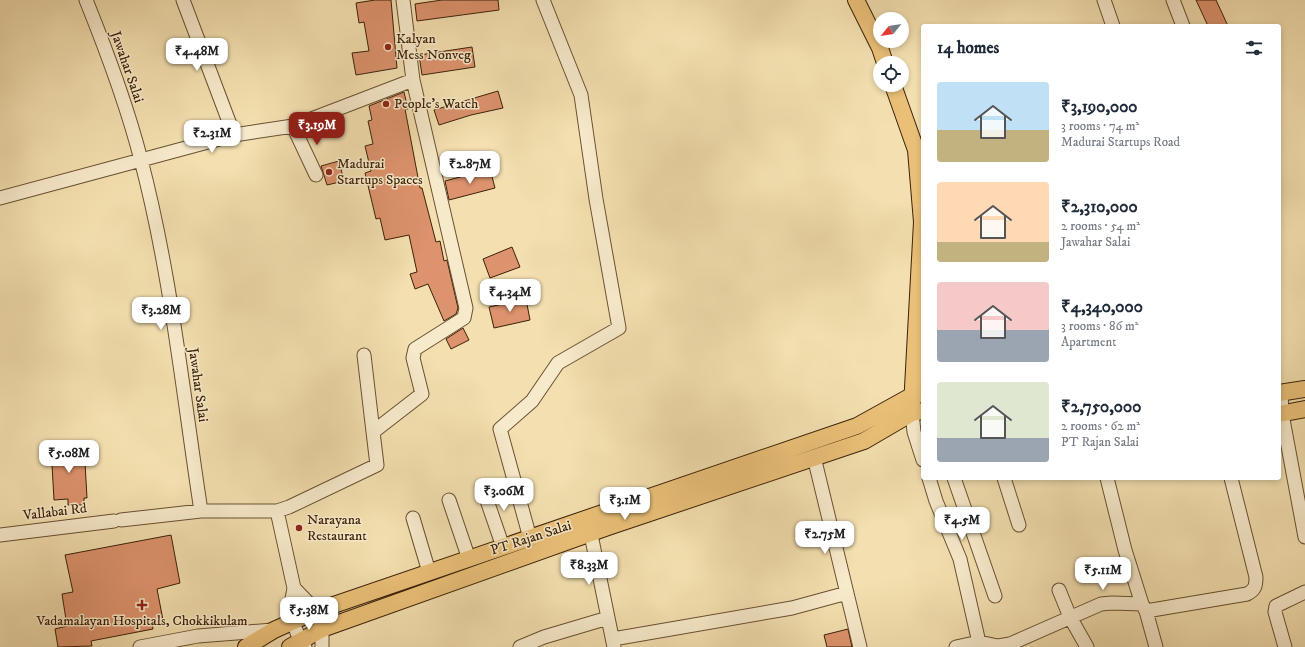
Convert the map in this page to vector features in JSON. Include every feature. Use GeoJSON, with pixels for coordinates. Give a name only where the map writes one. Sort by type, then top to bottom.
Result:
{"type":"FeatureCollection","features":[{"type":"Feature","properties":{"kind":"main road"},"geometry":{"type":"LineString","coordinates":[[856,0],[883,56]]}},
{"type":"Feature","properties":{"kind":"main road"},"geometry":{"type":"LineString","coordinates":[[895,92],[916,150],[921,210]]}},
{"type":"Feature","properties":{"kind":"main road"},"geometry":{"type":"LineString","coordinates":[[918,412],[921,265]]}},
{"type":"Feature","properties":{"kind":"main road"},"geometry":{"type":"LineString","coordinates":[[1281,393],[1305,389]]}},
{"type":"Feature","properties":{"kind":"main road","name":"PT Rajan Salai"},"geometry":{"type":"LineString","coordinates":[[299,645],[322,629],[590,526],[730,478],[857,426],[918,395]]}},
{"type":"Feature","properties":{"kind":"main road"},"geometry":{"type":"LineString","coordinates":[[1281,414],[1305,410]]}},
{"type":"Feature","properties":{"kind":"main road","name":"PT Rajan Salai"},"geometry":{"type":"LineString","coordinates":[[730,478],[814,457],[864,441],[918,412]]}},
{"type":"Feature","properties":{"kind":"main road","name":"PT Rajan Salai"},"geometry":{"type":"LineString","coordinates":[[246,647],[274,630],[316,611],[530,538],[590,526]]}},
{"type":"Feature","properties":{"kind":"street","name":"Jawahar Salai"},"geometry":{"type":"LineString","coordinates":[[86,0],[107,53],[141,160],[166,280],[201,511]]}},
{"type":"Feature","properties":{"kind":"street"},"geometry":{"type":"LineString","coordinates":[[183,0],[234,136]]}},
{"type":"Feature","properties":{"kind":"street"},"geometry":{"type":"LineString","coordinates":[[373,432],[422,394],[413,358],[415,349],[464,318],[466,308],[413,80],[403,0]]}},
{"type":"Feature","properties":{"kind":"street"},"geometry":{"type":"LineString","coordinates":[[530,538],[500,429],[532,401],[558,363],[620,328],[596,199],[581,95],[543,0]]}},
{"type":"Feature","properties":{"kind":"street"},"geometry":{"type":"LineString","coordinates":[[1104,0],[1112,24]]}},
{"type":"Feature","properties":{"kind":"street"},"geometry":{"type":"LineString","coordinates":[[1173,0],[1182,24]]}},
{"type":"Feature","properties":{"kind":"street"},"geometry":{"type":"LineString","coordinates":[[0,198],[234,136],[293,126],[413,80]]}},
{"type":"Feature","properties":{"kind":"street"},"geometry":{"type":"LineString","coordinates":[[293,126],[316,176]]}},
{"type":"Feature","properties":{"kind":"street"},"geometry":{"type":"LineString","coordinates":[[201,511],[278,511],[289,508],[377,465],[364,355]]}},
{"type":"Feature","properties":{"kind":"street"},"geometry":{"type":"LineString","coordinates":[[918,412],[914,432],[921,454]]}},
{"type":"Feature","properties":{"kind":"street"},"geometry":{"type":"LineString","coordinates":[[1281,419],[1305,537]]}},
{"type":"Feature","properties":{"kind":"street"},"geometry":{"type":"LineString","coordinates":[[814,457],[860,647]]}},
{"type":"Feature","properties":{"kind":"street"},"geometry":{"type":"LineString","coordinates":[[930,480],[936,501],[960,559],[980,645]]}},
{"type":"Feature","properties":{"kind":"street"},"geometry":{"type":"LineString","coordinates":[[955,480],[995,596]]}},
{"type":"Feature","properties":{"kind":"street"},"geometry":{"type":"LineString","coordinates":[[1005,480],[1019,525]]}},
{"type":"Feature","properties":{"kind":"street"},"geometry":{"type":"LineString","coordinates":[[1108,480],[1125,550],[1156,647]]}},
{"type":"Feature","properties":{"kind":"street"},"geometry":{"type":"LineString","coordinates":[[956,647],[980,645],[998,646],[1010,644],[1101,604],[1112,603],[1144,607],[1247,594],[1254,590],[1256,585],[1256,577],[1232,480]]}},
{"type":"Feature","properties":{"kind":"street"},"geometry":{"type":"LineString","coordinates":[[482,486],[503,547]]}},
{"type":"Feature","properties":{"kind":"street"},"geometry":{"type":"LineString","coordinates":[[450,500],[469,559]]}},
{"type":"Feature","properties":{"kind":"street","name":"Vallabai Rd"},"geometry":{"type":"LineString","coordinates":[[0,535],[201,511]]}},
{"type":"Feature","properties":{"kind":"street"},"geometry":{"type":"LineString","coordinates":[[278,511],[294,588],[291,602],[292,622],[299,645]]}},
{"type":"Feature","properties":{"kind":"street"},"geometry":{"type":"LineString","coordinates":[[413,518],[429,572]]}},
{"type":"Feature","properties":{"kind":"street"},"geometry":{"type":"LineString","coordinates":[[590,526],[614,643],[792,608],[847,593]]}},
{"type":"Feature","properties":{"kind":"street"},"geometry":{"type":"LineString","coordinates":[[294,588],[316,611],[322,629],[322,647]]}},
{"type":"Feature","properties":{"kind":"street"},"geometry":{"type":"LineString","coordinates":[[1059,590],[1070,617],[1087,647]]}},
{"type":"Feature","properties":{"kind":"street"},"geometry":{"type":"LineString","coordinates":[[1286,647],[1276,612],[1276,606],[1305,592]]}},
{"type":"Feature","properties":{"kind":"street"},"geometry":{"type":"LineString","coordinates":[[520,647],[544,637],[608,618]]}},
{"type":"Feature","properties":{"kind":"street"},"geometry":{"type":"LineString","coordinates":[[140,647],[198,636],[274,630]]}},
{"type":"Feature","properties":{"kind":"building"},"geometry":{"type":"Polygon","coordinates":[[[375,0],[391,0],[397,68],[356,75],[352,53],[369,51],[364,22],[359,23],[356,3],[375,0]]]}},
{"type":"Feature","properties":{"kind":"building"},"geometry":{"type":"Polygon","coordinates":[[[442,0],[498,0],[499,10],[417,21],[415,4],[442,0]]]}},
{"type":"Feature","properties":{"kind":"building"},"geometry":{"type":"Polygon","coordinates":[[[1196,0],[1216,0],[1227,24],[1207,24],[1196,0]]]}},
{"type":"Feature","properties":{"kind":"building"},"geometry":{"type":"Polygon","coordinates":[[[472,47],[475,67],[422,75],[419,55],[472,47]]]}},
{"type":"Feature","properties":{"kind":"building"},"geometry":{"type":"Polygon","coordinates":[[[498,91],[503,108],[471,115],[439,125],[434,110],[498,91]]]}},
{"type":"Feature","properties":{"kind":"building"},"geometry":{"type":"Polygon","coordinates":[[[404,92],[408,109],[405,109],[420,188],[422,188],[436,242],[440,241],[444,261],[447,260],[458,308],[456,314],[444,321],[428,284],[415,289],[410,274],[417,272],[409,235],[385,240],[380,218],[376,219],[365,173],[371,171],[365,146],[373,144],[368,121],[372,120],[369,106],[404,92]]]}},
{"type":"Feature","properties":{"kind":"building","name":"Madurai Startups Spaces"},"geometry":{"type":"Polygon","coordinates":[[[339,161],[344,181],[327,185],[321,166],[339,161]]]}},
{"type":"Feature","properties":{"kind":"building"},"geometry":{"type":"Polygon","coordinates":[[[490,169],[495,188],[449,200],[445,181],[490,169]]]}},
{"type":"Feature","properties":{"kind":"building"},"geometry":{"type":"Polygon","coordinates":[[[512,247],[520,267],[490,278],[483,259],[512,247]]]}},
{"type":"Feature","properties":{"kind":"building"},"geometry":{"type":"Polygon","coordinates":[[[526,299],[530,320],[494,328],[489,307],[526,299]]]}},
{"type":"Feature","properties":{"kind":"building"},"geometry":{"type":"Polygon","coordinates":[[[463,328],[469,340],[451,349],[446,339],[463,328]]]}},
{"type":"Feature","properties":{"kind":"building"},"geometry":{"type":"Polygon","coordinates":[[[84,445],[87,498],[84,498],[84,505],[68,505],[68,499],[54,500],[51,447],[84,445]]]}},
{"type":"Feature","properties":{"kind":"building"},"geometry":{"type":"Polygon","coordinates":[[[171,535],[180,583],[157,589],[163,620],[152,623],[153,629],[91,641],[92,646],[58,647],[55,629],[67,626],[62,594],[73,592],[65,555],[171,535]]]}},
{"type":"Feature","properties":{"kind":"building"},"geometry":{"type":"Polygon","coordinates":[[[848,629],[852,647],[827,647],[824,635],[848,629]]]}},
{"type":"Feature","properties":{"kind":"place","name":"Kalyan Mess Nonveg"},"geometry":{"type":"Point","coordinates":[388,47]}},
{"type":"Feature","properties":{"kind":"place","name":"People's Watch"},"geometry":{"type":"Point","coordinates":[386,104]}},
{"type":"Feature","properties":{"kind":"place","name":"Madurai Startups Spaces"},"geometry":{"type":"Point","coordinates":[329,172]}},
{"type":"Feature","properties":{"kind":"place","name":"Narayana Restaurant"},"geometry":{"type":"Point","coordinates":[299,528]}},
{"type":"Feature","properties":{"kind":"place","name":"Vadamalayan Hospitals, Chokkikulam"},"geometry":{"type":"Point","coordinates":[142,605]}}]}
